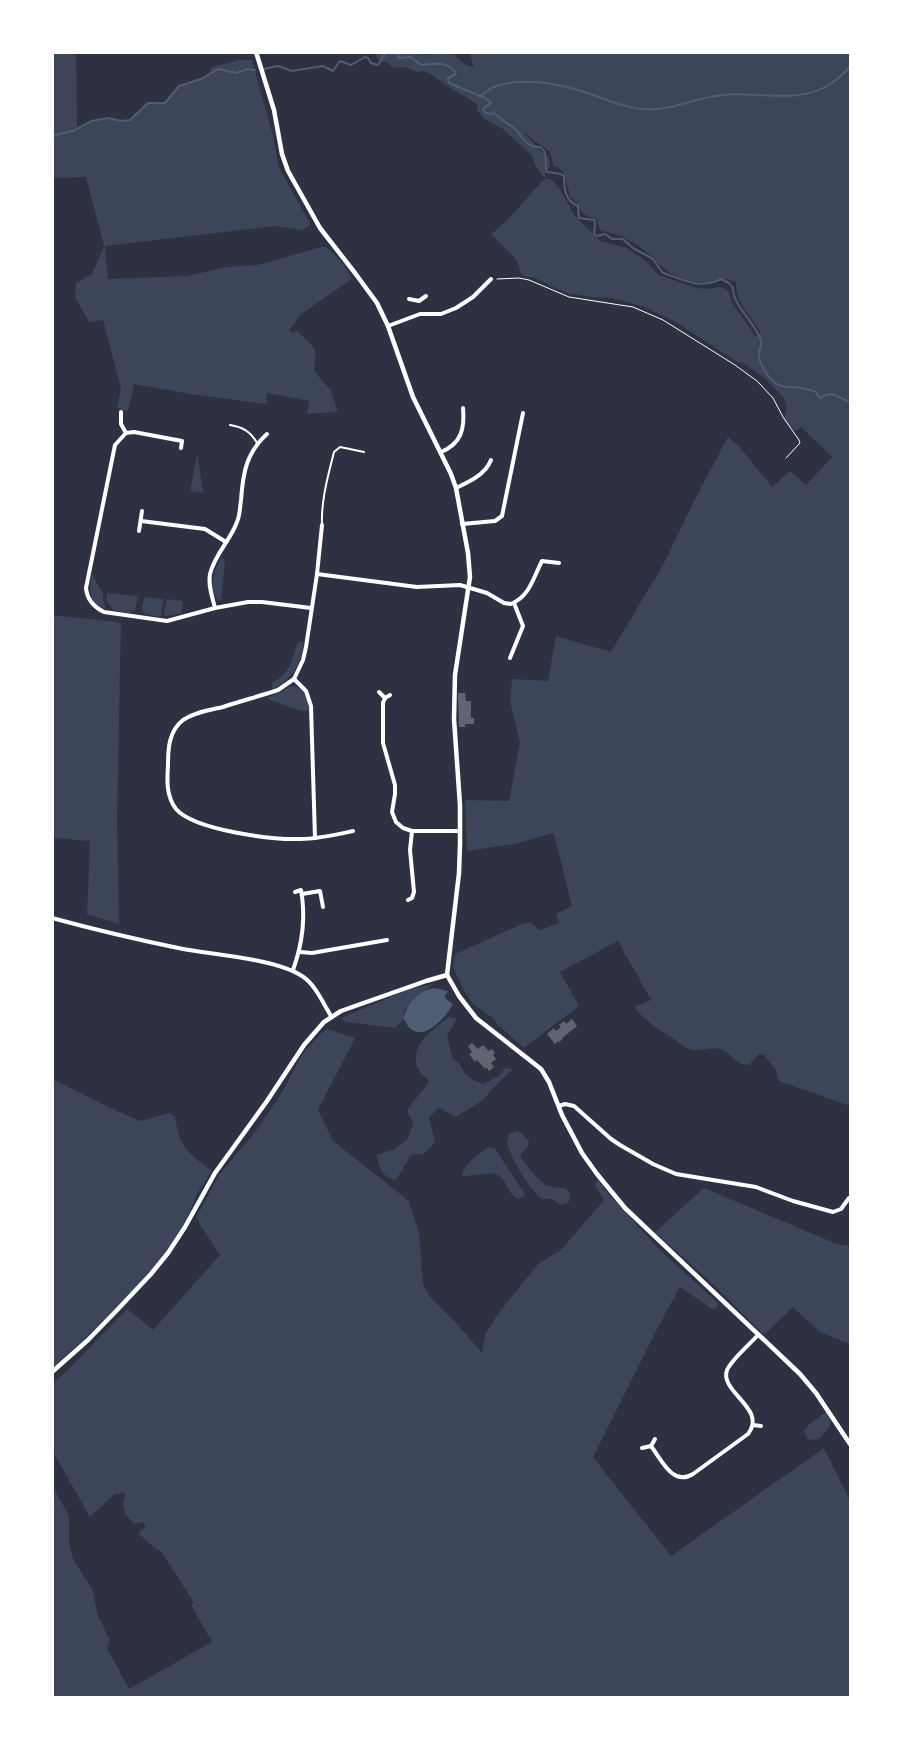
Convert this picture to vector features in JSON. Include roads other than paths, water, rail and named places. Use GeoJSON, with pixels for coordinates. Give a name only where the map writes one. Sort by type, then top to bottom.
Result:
{"type":"FeatureCollection","features":[{"type":"Feature","properties":{"kind":"street"},"geometry":{"type":"LineString","coordinates":[[256,52],[274,110],[282,154],[288,171],[316,222],[377,303],[388,326],[413,397],[456,488],[468,553],[470,588],[458,648],[455,675],[454,719],[460,798],[459,873],[447,975],[459,996],[476,1018],[541,1069],[549,1082],[575,1140],[588,1162],[625,1208],[808,1384],[850,1444]]}},
{"type":"Feature","properties":{"kind":"street"},"geometry":{"type":"LineString","coordinates":[[388,326],[420,314],[441,314],[456,308],[473,297],[491,279]]}},
{"type":"Feature","properties":{"kind":"street"},"geometry":{"type":"LineString","coordinates":[[409,299],[419,301],[426,296]]}},
{"type":"Feature","properties":{"kind":"street"},"geometry":{"type":"LineString","coordinates":[[419,301],[420,314]]}},
{"type":"Feature","properties":{"kind":"street"},"geometry":{"type":"LineString","coordinates":[[440,452],[454,446],[459,438],[463,408]]}},
{"type":"Feature","properties":{"kind":"street"},"geometry":{"type":"LineString","coordinates":[[121,412],[121,424],[126,432]]}},
{"type":"Feature","properties":{"kind":"street"},"geometry":{"type":"LineString","coordinates":[[462,524],[495,521],[502,516],[523,413]]}},
{"type":"Feature","properties":{"kind":"street"},"geometry":{"type":"LineString","coordinates":[[182,441],[134,432],[126,432],[119,439],[112,453],[87,586],[87,596],[94,606],[107,612],[167,621],[215,608],[255,601],[311,608]]}},
{"type":"Feature","properties":{"kind":"street"},"geometry":{"type":"LineString","coordinates":[[181,448],[184,434]]}},
{"type":"Feature","properties":{"kind":"street"},"geometry":{"type":"LineString","coordinates":[[215,608],[210,587],[210,574],[238,520],[243,478],[252,450],[267,434]]}},
{"type":"Feature","properties":{"kind":"street"},"geometry":{"type":"LineString","coordinates":[[456,488],[475,478],[486,469],[491,460]]}},
{"type":"Feature","properties":{"kind":"street"},"geometry":{"type":"LineString","coordinates":[[139,531],[142,511]]}},
{"type":"Feature","properties":{"kind":"street"},"geometry":{"type":"LineString","coordinates":[[141,521],[205,529],[226,542]]}},
{"type":"Feature","properties":{"kind":"street"},"geometry":{"type":"LineString","coordinates":[[322,525],[306,647],[303,660],[294,679],[278,690],[197,714],[178,725],[169,741],[168,791],[176,808],[182,814],[205,825],[273,838],[315,838],[353,831]]}},
{"type":"Feature","properties":{"kind":"street"},"geometry":{"type":"LineString","coordinates":[[317,574],[417,587],[455,584],[493,596],[507,604],[514,603],[528,592],[542,561],[558,563]]}},
{"type":"Feature","properties":{"kind":"street"},"geometry":{"type":"LineString","coordinates":[[510,658],[523,626],[514,603]]}},
{"type":"Feature","properties":{"kind":"street"},"geometry":{"type":"LineString","coordinates":[[294,679],[306,691],[311,706],[315,838]]}},
{"type":"Feature","properties":{"kind":"street"},"geometry":{"type":"LineString","coordinates":[[379,692],[385,698]]}},
{"type":"Feature","properties":{"kind":"street"},"geometry":{"type":"LineString","coordinates":[[390,695],[385,698],[382,707],[383,743],[395,785],[393,815],[399,825],[412,832],[460,830]]}},
{"type":"Feature","properties":{"kind":"street"},"geometry":{"type":"LineString","coordinates":[[408,900],[412,898],[414,892],[410,850],[412,832]]}},
{"type":"Feature","properties":{"kind":"street"},"geometry":{"type":"LineString","coordinates":[[293,970],[300,952],[303,926],[302,890],[294,892]]}},
{"type":"Feature","properties":{"kind":"street"},"geometry":{"type":"LineString","coordinates":[[302,894],[320,891],[323,906]]}},
{"type":"Feature","properties":{"kind":"street"},"geometry":{"type":"LineString","coordinates":[[52,918],[182,948],[273,964],[293,970],[305,977],[311,984],[331,1016]]}},
{"type":"Feature","properties":{"kind":"street"},"geometry":{"type":"LineString","coordinates":[[300,952],[312,953],[387,940]]}},
{"type":"Feature","properties":{"kind":"street"},"geometry":{"type":"LineString","coordinates":[[52,1372],[88,1340],[157,1267],[179,1236],[215,1173],[254,1120],[304,1045],[331,1016],[341,1010],[447,975]]}},
{"type":"Feature","properties":{"kind":"street"},"geometry":{"type":"LineString","coordinates":[[559,1106],[566,1104],[574,1106],[611,1139],[653,1164],[676,1174],[756,1188],[833,1212],[841,1209],[849,1198]]}},
{"type":"Feature","properties":{"kind":"street"},"geometry":{"type":"LineString","coordinates":[[651,1446],[672,1474],[678,1478],[685,1478],[750,1432],[753,1425],[751,1414],[729,1382],[726,1374],[731,1365],[758,1335]]}},
{"type":"Feature","properties":{"kind":"street"},"geometry":{"type":"LineString","coordinates":[[753,1425],[761,1426]]}},
{"type":"Feature","properties":{"kind":"street"},"geometry":{"type":"LineString","coordinates":[[642,1448],[651,1446],[655,1439]]}},
{"type":"Feature","properties":{"kind":"lane"},"geometry":{"type":"LineString","coordinates":[[230,425],[240,426],[245,429],[257,443]]}},
{"type":"Feature","properties":{"kind":"lane"},"geometry":{"type":"LineString","coordinates":[[322,525],[321,512],[325,486],[335,450],[343,448],[364,452]]}},
{"type":"Feature","properties":{"kind":"waterway"},"geometry":{"type":"LineString","coordinates":[[264,69],[278,66],[292,71],[323,66],[333,71],[340,61],[351,65],[365,57],[371,63],[378,65],[386,52]]}},
{"type":"Feature","properties":{"kind":"waterway"},"geometry":{"type":"LineString","coordinates":[[397,52],[399,58],[411,57],[421,65],[441,64],[449,67],[456,74],[448,78],[449,83],[485,98],[491,103],[483,109],[484,112],[494,113],[515,129],[529,144],[540,147],[546,155],[547,172],[564,176],[565,189],[570,201],[578,206],[579,218],[594,220],[594,234],[597,236],[605,234],[612,239],[623,239],[633,248],[653,259],[662,272],[666,274],[700,284],[721,279],[729,283],[733,288],[736,300],[761,340],[760,361],[767,374],[775,383],[781,386],[798,387],[814,391],[820,398],[824,395],[832,394],[850,402]]}},
{"type":"Feature","properties":{"kind":"waterway"},"geometry":{"type":"LineString","coordinates":[[480,97],[488,90],[498,86],[509,83],[533,82],[567,87],[621,105],[640,109],[662,109],[722,95],[792,96],[805,94],[830,84],[850,67]]}},
{"type":"Feature","properties":{"kind":"waterway"},"geometry":{"type":"LineString","coordinates":[[52,136],[73,131],[91,121],[108,118],[122,121],[130,120],[148,103],[165,103],[179,86],[201,79],[218,69],[236,73],[248,69],[255,70]]}}]}
